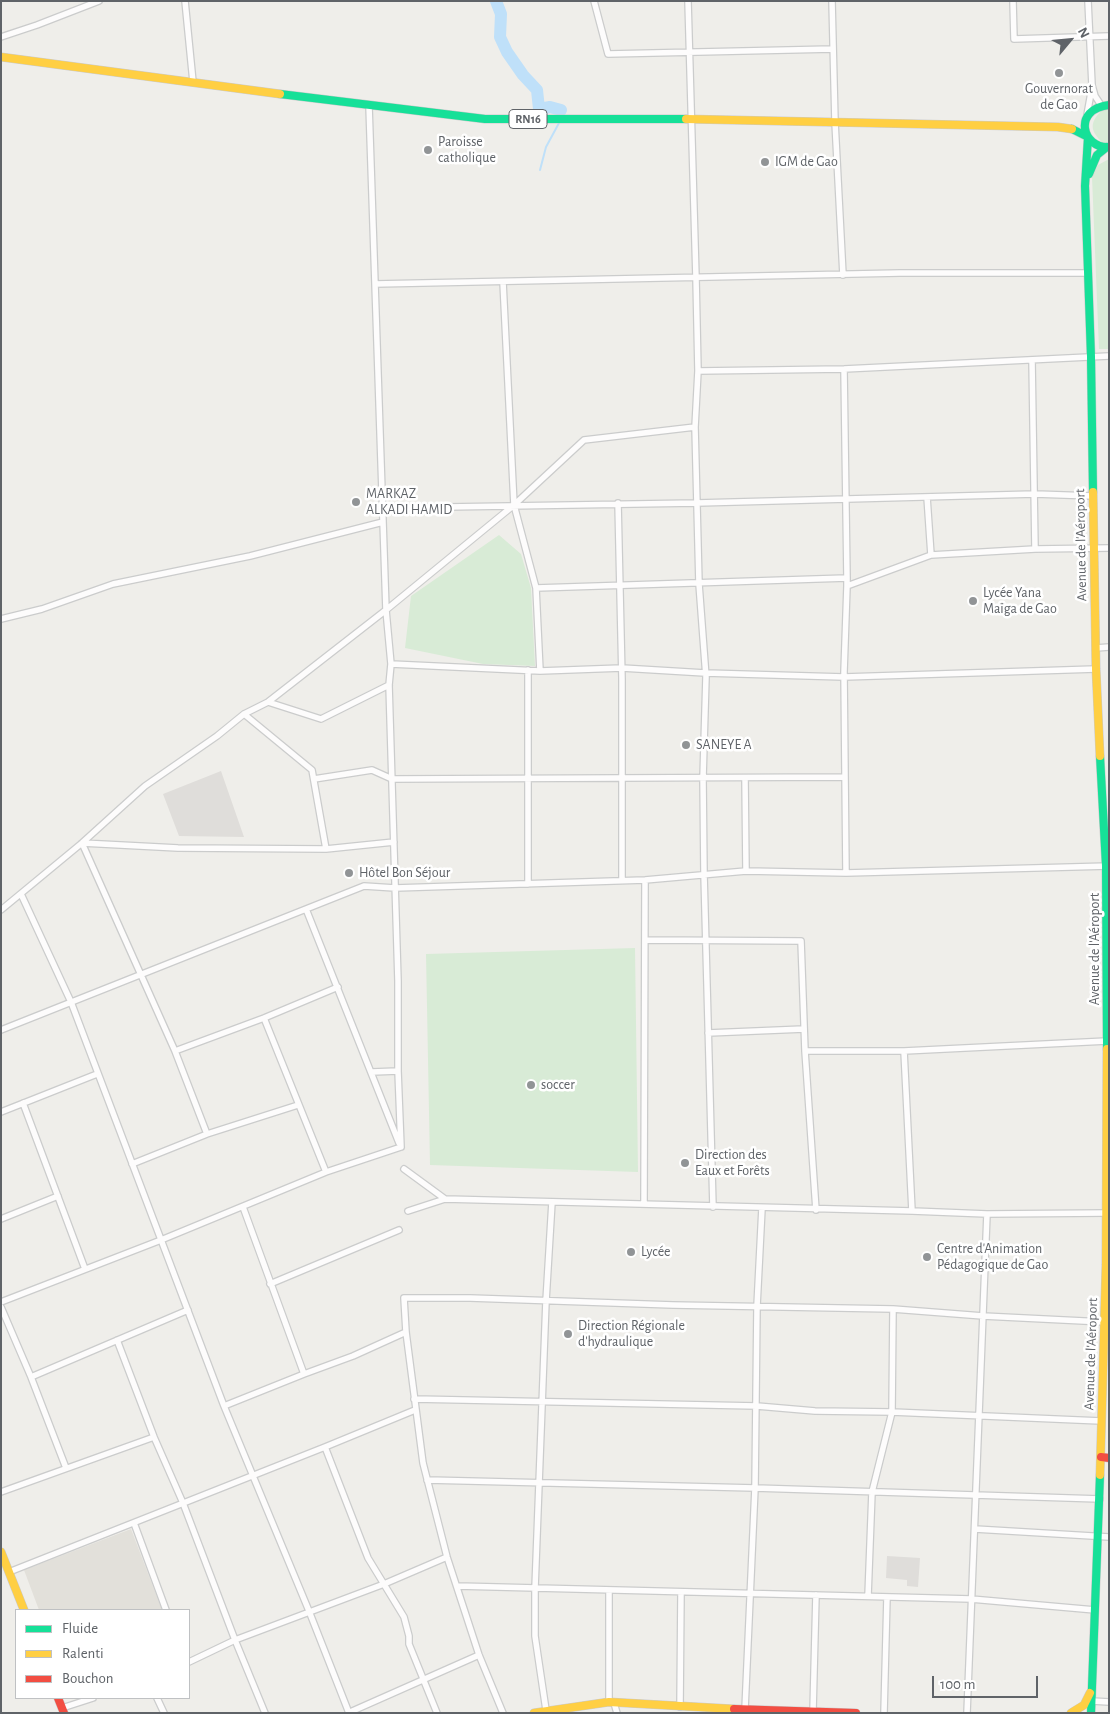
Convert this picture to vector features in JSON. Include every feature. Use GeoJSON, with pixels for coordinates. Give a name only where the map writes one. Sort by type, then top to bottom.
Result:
{"type":"FeatureCollection","features":[{"type":"Feature","properties":{"kind":"main road","name":"RN16"},"geometry":{"type":"LineString","coordinates":[[1,57],[369,106],[484,119],[691,119],[1058,127],[1075,130],[1088,136]]}},
{"type":"Feature","properties":{"kind":"main road"},"geometry":{"type":"LineString","coordinates":[[1086,116],[1089,112],[1105,105]]}},
{"type":"Feature","properties":{"kind":"main road","name":"RN16"},"geometry":{"type":"LineString","coordinates":[[1058,127],[1072,124],[1086,116]]}},
{"type":"Feature","properties":{"kind":"main road","name":"Avenue de l'Aéroport"},"geometry":{"type":"LineString","coordinates":[[1086,116],[1085,129],[1088,136],[1085,186],[1091,357],[1096,669],[1107,866],[1108,972],[1108,1184],[1104,1322],[1106,1345],[1102,1421],[1105,1457],[1100,1499],[1091,1713]]}},
{"type":"Feature","properties":{"kind":"main road"},"geometry":{"type":"LineString","coordinates":[[1088,136],[1100,147],[1108,147]]}},
{"type":"Feature","properties":{"kind":"main road"},"geometry":{"type":"LineString","coordinates":[[1085,186],[1097,155],[1108,147]]}},
{"type":"Feature","properties":{"kind":"main road"},"geometry":{"type":"LineString","coordinates":[[1,1552],[24,1609]]}},
{"type":"Feature","properties":{"kind":"main road"},"geometry":{"type":"LineString","coordinates":[[1071,1713],[1084,1704],[1091,1690]]}},
{"type":"Feature","properties":{"kind":"main road"},"geometry":{"type":"LineString","coordinates":[[534,1713],[611,1703],[701,1710],[745,1709],[856,1713]]}},
{"type":"Feature","properties":{"kind":"street"},"geometry":{"type":"LineString","coordinates":[[1,37],[37,26],[99,1]]}},
{"type":"Feature","properties":{"kind":"street"},"geometry":{"type":"LineString","coordinates":[[185,1],[193,82]]}},
{"type":"Feature","properties":{"kind":"street"},"geometry":{"type":"LineString","coordinates":[[594,1],[608,54],[833,48]]}},
{"type":"Feature","properties":{"kind":"street"},"geometry":{"type":"LineString","coordinates":[[688,1],[698,371],[695,427],[699,584],[705,673],[704,874],[713,1207]]}},
{"type":"Feature","properties":{"kind":"street"},"geometry":{"type":"LineString","coordinates":[[832,1],[834,122],[843,275]]}},
{"type":"Feature","properties":{"kind":"street"},"geometry":{"type":"LineString","coordinates":[[1013,1],[1014,39],[1109,36]]}},
{"type":"Feature","properties":{"kind":"street"},"geometry":{"type":"LineString","coordinates":[[1088,1],[1092,85],[1095,96],[1105,105]]}},
{"type":"Feature","properties":{"kind":"street"},"geometry":{"type":"LineString","coordinates":[[1086,116],[1092,85]]}},
{"type":"Feature","properties":{"kind":"street"},"geometry":{"type":"LineString","coordinates":[[369,106],[386,610],[391,664],[389,686],[401,1147]]}},
{"type":"Feature","properties":{"kind":"street"},"geometry":{"type":"LineString","coordinates":[[375,284],[900,273],[1087,274]]}},
{"type":"Feature","properties":{"kind":"street"},"geometry":{"type":"LineString","coordinates":[[503,282],[514,505],[536,588],[540,671]]}},
{"type":"Feature","properties":{"kind":"street"},"geometry":{"type":"LineString","coordinates":[[698,371],[844,368],[1109,356]]}},
{"type":"Feature","properties":{"kind":"street"},"geometry":{"type":"LineString","coordinates":[[1032,360],[1035,549]]}},
{"type":"Feature","properties":{"kind":"street"},"geometry":{"type":"LineString","coordinates":[[844,368],[847,578],[844,677],[846,872]]}},
{"type":"Feature","properties":{"kind":"street"},"geometry":{"type":"LineString","coordinates":[[1,910],[82,843],[145,786],[217,736],[244,714],[268,702],[386,610],[514,505],[584,440],[695,427]]}},
{"type":"Feature","properties":{"kind":"street"},"geometry":{"type":"LineString","coordinates":[[383,508],[697,503],[1035,494],[1093,496]]}},
{"type":"Feature","properties":{"kind":"street"},"geometry":{"type":"LineString","coordinates":[[927,497],[931,555]]}},
{"type":"Feature","properties":{"kind":"street"},"geometry":{"type":"LineString","coordinates":[[618,503],[622,668],[622,880]]}},
{"type":"Feature","properties":{"kind":"street"},"geometry":{"type":"LineString","coordinates":[[1,619],[42,609],[113,584],[250,556],[383,522]]}},
{"type":"Feature","properties":{"kind":"street"},"geometry":{"type":"LineString","coordinates":[[847,586],[931,555],[1035,549],[1109,548]]}},
{"type":"Feature","properties":{"kind":"street"},"geometry":{"type":"LineString","coordinates":[[536,588],[847,578]]}},
{"type":"Feature","properties":{"kind":"street"},"geometry":{"type":"LineString","coordinates":[[1096,648],[1109,647]]}},
{"type":"Feature","properties":{"kind":"street"},"geometry":{"type":"LineString","coordinates":[[391,664],[540,671],[622,668],[705,673],[844,677],[1096,669]]}},
{"type":"Feature","properties":{"kind":"street"},"geometry":{"type":"LineString","coordinates":[[528,670],[528,884]]}},
{"type":"Feature","properties":{"kind":"street"},"geometry":{"type":"LineString","coordinates":[[268,702],[320,719],[389,686]]}},
{"type":"Feature","properties":{"kind":"street"},"geometry":{"type":"LineString","coordinates":[[244,714],[312,770],[326,849]]}},
{"type":"Feature","properties":{"kind":"street"},"geometry":{"type":"LineString","coordinates":[[314,778],[372,770],[392,779],[844,778]]}},
{"type":"Feature","properties":{"kind":"street"},"geometry":{"type":"LineString","coordinates":[[745,778],[746,872]]}},
{"type":"Feature","properties":{"kind":"street"},"geometry":{"type":"LineString","coordinates":[[82,843],[178,848],[326,849],[394,842]]}},
{"type":"Feature","properties":{"kind":"street"},"geometry":{"type":"LineString","coordinates":[[82,843],[175,1051],[207,1134]]}},
{"type":"Feature","properties":{"kind":"street"},"geometry":{"type":"LineString","coordinates":[[1,1030],[364,886],[395,888],[645,880],[746,872],[846,872],[1107,866]]}},
{"type":"Feature","properties":{"kind":"street"},"geometry":{"type":"LineString","coordinates":[[644,1203],[645,880]]}},
{"type":"Feature","properties":{"kind":"street"},"geometry":{"type":"LineString","coordinates":[[21,894],[71,1002],[224,1406],[254,1475],[349,1713],[479,1655]]}},
{"type":"Feature","properties":{"kind":"street"},"geometry":{"type":"LineString","coordinates":[[306,909],[401,1147]]}},
{"type":"Feature","properties":{"kind":"street"},"geometry":{"type":"LineString","coordinates":[[645,940],[800,941],[805,1051],[816,1210]]}},
{"type":"Feature","properties":{"kind":"street"},"geometry":{"type":"LineString","coordinates":[[175,1051],[264,1018],[338,987]]}},
{"type":"Feature","properties":{"kind":"street"},"geometry":{"type":"LineString","coordinates":[[264,1018],[326,1172]]}},
{"type":"Feature","properties":{"kind":"street"},"geometry":{"type":"LineString","coordinates":[[708,1033],[804,1029]]}},
{"type":"Feature","properties":{"kind":"street"},"geometry":{"type":"LineString","coordinates":[[805,1051],[904,1051],[1107,1041]]}},
{"type":"Feature","properties":{"kind":"street"},"geometry":{"type":"LineString","coordinates":[[904,1051],[912,1211]]}},
{"type":"Feature","properties":{"kind":"street"},"geometry":{"type":"LineString","coordinates":[[372,1072],[398,1071]]}},
{"type":"Feature","properties":{"kind":"street"},"geometry":{"type":"LineString","coordinates":[[1,1112],[97,1074]]}},
{"type":"Feature","properties":{"kind":"street"},"geometry":{"type":"LineString","coordinates":[[23,1103],[85,1270]]}},
{"type":"Feature","properties":{"kind":"street"},"geometry":{"type":"LineString","coordinates":[[132,1164],[207,1134],[298,1104]]}},
{"type":"Feature","properties":{"kind":"street"},"geometry":{"type":"LineString","coordinates":[[1,1302],[162,1240],[326,1172],[401,1147]]}},
{"type":"Feature","properties":{"kind":"street"},"geometry":{"type":"LineString","coordinates":[[404,1169],[445,1199]]}},
{"type":"Feature","properties":{"kind":"street"},"geometry":{"type":"LineString","coordinates":[[1,1219],[58,1196]]}},
{"type":"Feature","properties":{"kind":"street"},"geometry":{"type":"LineString","coordinates":[[408,1210],[445,1199],[644,1203],[713,1207],[987,1214],[1106,1213]]}},
{"type":"Feature","properties":{"kind":"street"},"geometry":{"type":"LineString","coordinates":[[546,1710],[535,1636],[542,1402],[552,1202]]}},
{"type":"Feature","properties":{"kind":"street"},"geometry":{"type":"LineString","coordinates":[[243,1207],[304,1374]]}},
{"type":"Feature","properties":{"kind":"street"},"geometry":{"type":"LineString","coordinates":[[745,1709],[755,1488],[757,1306],[762,1208]]}},
{"type":"Feature","properties":{"kind":"street"},"geometry":{"type":"LineString","coordinates":[[967,1713],[987,1214]]}},
{"type":"Feature","properties":{"kind":"street"},"geometry":{"type":"LineString","coordinates":[[270,1284],[399,1230]]}},
{"type":"Feature","properties":{"kind":"street"},"geometry":{"type":"LineString","coordinates":[[503,1713],[479,1655],[448,1557],[427,1480],[415,1410],[404,1298],[893,1309],[1104,1322]]}},
{"type":"Feature","properties":{"kind":"street"},"geometry":{"type":"LineString","coordinates":[[1,1307],[31,1377],[66,1468]]}},
{"type":"Feature","properties":{"kind":"street"},"geometry":{"type":"LineString","coordinates":[[868,1596],[872,1492],[892,1412],[893,1309]]}},
{"type":"Feature","properties":{"kind":"street"},"geometry":{"type":"LineString","coordinates":[[31,1377],[188,1310]]}},
{"type":"Feature","properties":{"kind":"street"},"geometry":{"type":"LineString","coordinates":[[224,1406],[353,1356],[406,1332]]}},
{"type":"Feature","properties":{"kind":"street"},"geometry":{"type":"LineString","coordinates":[[117,1340],[265,1713]]}},
{"type":"Feature","properties":{"kind":"street"},"geometry":{"type":"LineString","coordinates":[[414,1399],[757,1406],[815,1411],[892,1412],[1102,1421]]}},
{"type":"Feature","properties":{"kind":"street"},"geometry":{"type":"LineString","coordinates":[[9,1572],[325,1448],[415,1410]]}},
{"type":"Feature","properties":{"kind":"street"},"geometry":{"type":"LineString","coordinates":[[1,1492],[154,1436]]}},
{"type":"Feature","properties":{"kind":"street"},"geometry":{"type":"LineString","coordinates":[[325,1448],[368,1558],[404,1617],[409,1644],[438,1713]]}},
{"type":"Feature","properties":{"kind":"street"},"geometry":{"type":"LineString","coordinates":[[427,1480],[1100,1499]]}},
{"type":"Feature","properties":{"kind":"street"},"geometry":{"type":"LineString","coordinates":[[134,1523],[166,1609]]}},
{"type":"Feature","properties":{"kind":"street"},"geometry":{"type":"LineString","coordinates":[[975,1529],[1109,1537]]}},
{"type":"Feature","properties":{"kind":"street"},"geometry":{"type":"LineString","coordinates":[[190,1662],[235,1640],[384,1584],[448,1557]]}},
{"type":"Feature","properties":{"kind":"street"},"geometry":{"type":"LineString","coordinates":[[457,1586],[971,1599],[1095,1610]]}},
{"type":"Feature","properties":{"kind":"street"},"geometry":{"type":"LineString","coordinates":[[609,1590],[611,1703],[617,1713]]}},
{"type":"Feature","properties":{"kind":"street"},"geometry":{"type":"LineString","coordinates":[[680,1707],[681,1592]]}},
{"type":"Feature","properties":{"kind":"street"},"geometry":{"type":"LineString","coordinates":[[813,1711],[816,1595]]}},
{"type":"Feature","properties":{"kind":"street"},"geometry":{"type":"LineString","coordinates":[[884,1713],[887,1597]]}},
{"type":"Feature","properties":{"kind":"street"},"geometry":{"type":"LineString","coordinates":[[63,1710],[90,1699]]}},
{"type":"Feature","properties":{"kind":"street"},"geometry":{"type":"LineString","coordinates":[[157,1699],[164,1713]]}},
{"type":"Feature","properties":{"kind":"street"},"geometry":{"type":"LineString","coordinates":[[1092,1701],[1109,1702]]}},
{"type":"Feature","properties":{"kind":"shaded area"},"geometry":{"type":"Polygon","coordinates":[[[221,771],[244,837],[179,836],[163,794],[221,771]]]}},
{"type":"Feature","properties":{"kind":"shaded area"},"geometry":{"type":"Polygon","coordinates":[[[131,1529],[162,1609],[39,1609],[24,1570],[131,1529]]]}},
{"type":"Feature","properties":{"kind":"shaded area"},"geometry":{"type":"Polygon","coordinates":[[[887,1556],[920,1558],[918,1587],[907,1586],[907,1580],[886,1578],[887,1556]]]}},
{"type":"Feature","properties":{"kind":"green space"},"geometry":{"type":"Polygon","coordinates":[[[1102,110],[1109,110],[1109,142],[1103,143],[1096,135],[1093,127],[1095,119],[1102,110]]]}},
{"type":"Feature","properties":{"kind":"green space"},"geometry":{"type":"Polygon","coordinates":[[[1109,159],[1109,349],[1099,349],[1092,177],[1098,165],[1109,159]]]}},
{"type":"Feature","properties":{"kind":"green space"},"geometry":{"type":"Polygon","coordinates":[[[499,535],[521,554],[531,588],[535,666],[483,664],[405,648],[411,596],[499,535]]]}},
{"type":"Feature","properties":{"kind":"green space"},"geometry":{"type":"Polygon","coordinates":[[[635,948],[638,1172],[430,1165],[426,954],[635,948]]]}},
{"type":"Feature","properties":{"kind":"waterway"},"geometry":{"type":"LineString","coordinates":[[496,1],[501,14],[500,37],[507,52],[523,75],[537,90],[539,109],[550,107],[561,110]]}},
{"type":"Feature","properties":{"kind":"waterway"},"geometry":{"type":"LineString","coordinates":[[540,170],[546,147],[559,123]]}},
{"type":"Feature","properties":{"kind":"traffic: fast"},"geometry":{"type":"LineString","coordinates":[[280,94],[485,119],[686,119]]}},
{"type":"Feature","properties":{"kind":"traffic: fast"},"geometry":{"type":"LineString","coordinates":[[1109,105],[1097,108],[1090,114],[1085,128],[1087,136],[1092,142],[1100,146],[1109,147]]}},
{"type":"Feature","properties":{"kind":"traffic: fast"},"geometry":{"type":"LineString","coordinates":[[1072,129],[1088,137],[1085,186],[1091,357],[1093,492]]}},
{"type":"Feature","properties":{"kind":"traffic: fast"},"geometry":{"type":"LineString","coordinates":[[1089,174],[1097,155],[1107,147]]}},
{"type":"Feature","properties":{"kind":"traffic: fast"},"geometry":{"type":"LineString","coordinates":[[1100,756],[1106,866],[1107,1049]]}},
{"type":"Feature","properties":{"kind":"traffic: fast"},"geometry":{"type":"LineString","coordinates":[[1091,1713],[1100,1475]]}},
{"type":"Feature","properties":{"kind":"traffic: slow"},"geometry":{"type":"LineString","coordinates":[[1,57],[280,94]]}},
{"type":"Feature","properties":{"kind":"traffic: slow"},"geometry":{"type":"LineString","coordinates":[[686,119],[1058,127],[1072,129]]}},
{"type":"Feature","properties":{"kind":"traffic: slow"},"geometry":{"type":"LineString","coordinates":[[1093,492],[1096,669],[1100,756]]}},
{"type":"Feature","properties":{"kind":"traffic: slow"},"geometry":{"type":"LineString","coordinates":[[1100,1475],[1106,1265],[1107,1049]]}},
{"type":"Feature","properties":{"kind":"traffic: slow"},"geometry":{"type":"LineString","coordinates":[[1,1552],[24,1609]]}},
{"type":"Feature","properties":{"kind":"traffic: slow"},"geometry":{"type":"LineString","coordinates":[[1071,1713],[1084,1705],[1090,1693]]}},
{"type":"Feature","properties":{"kind":"traffic: slow"},"geometry":{"type":"LineString","coordinates":[[534,1713],[609,1702],[734,1709]]}},
{"type":"Feature","properties":{"kind":"traffic: jam"},"geometry":{"type":"LineString","coordinates":[[1101,1457],[1109,1458]]}},
{"type":"Feature","properties":{"kind":"traffic: jam"},"geometry":{"type":"LineString","coordinates":[[58,1699],[64,1713]]}},
{"type":"Feature","properties":{"kind":"traffic: jam"},"geometry":{"type":"LineString","coordinates":[[734,1709],[856,1713]]}},
{"type":"Feature","properties":{"kind":"place","name":"Gouvernorat de Gao"},"geometry":{"type":"Point","coordinates":[1059,73]}},
{"type":"Feature","properties":{"kind":"place","name":"Paroisse catholique"},"geometry":{"type":"Point","coordinates":[428,150]}},
{"type":"Feature","properties":{"kind":"place","name":"IGM de Gao"},"geometry":{"type":"Point","coordinates":[765,162]}},
{"type":"Feature","properties":{"kind":"place","name":"MARKAZ ALKADI HAMID"},"geometry":{"type":"Point","coordinates":[356,502]}},
{"type":"Feature","properties":{"kind":"place","name":"Lycée Yana Maïga de Gao"},"geometry":{"type":"Point","coordinates":[973,601]}},
{"type":"Feature","properties":{"kind":"place","name":"SANEYE A"},"geometry":{"type":"Point","coordinates":[686,745]}},
{"type":"Feature","properties":{"kind":"place","name":"Hôtel Bon Séjour"},"geometry":{"type":"Point","coordinates":[349,873]}},
{"type":"Feature","properties":{"kind":"place","name":"soccer"},"geometry":{"type":"Point","coordinates":[531,1085]}},
{"type":"Feature","properties":{"kind":"place","name":"Direction des Eaux et Forêts"},"geometry":{"type":"Point","coordinates":[685,1163]}},
{"type":"Feature","properties":{"kind":"place","name":"Lycée"},"geometry":{"type":"Point","coordinates":[631,1252]}},
{"type":"Feature","properties":{"kind":"place","name":"Centre d'Animation Pédagogique de Gao"},"geometry":{"type":"Point","coordinates":[927,1257]}},
{"type":"Feature","properties":{"kind":"place","name":"Direction Régionale d'hydraulique"},"geometry":{"type":"Point","coordinates":[568,1334]}}]}
